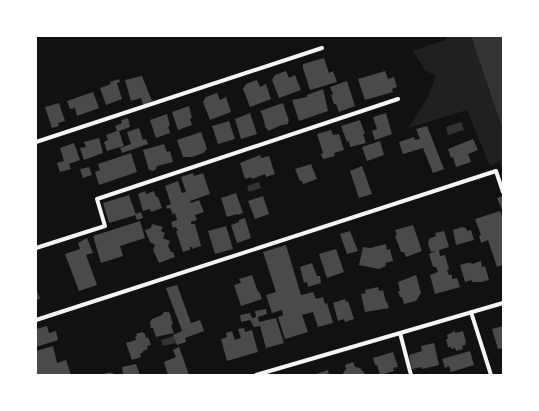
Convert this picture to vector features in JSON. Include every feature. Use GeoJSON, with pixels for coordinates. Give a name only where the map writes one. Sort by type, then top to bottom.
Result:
{"type":"FeatureCollection","features":[{"type":"Feature","properties":{"kind":"street"},"geometry":{"type":"LineString","coordinates":[[36,142],[322,48]]}},
{"type":"Feature","properties":{"kind":"street"},"geometry":{"type":"LineString","coordinates":[[36,248],[105,226],[97,199],[398,99]]}},
{"type":"Feature","properties":{"kind":"street"},"geometry":{"type":"LineString","coordinates":[[36,320],[496,171],[503,192]]}},
{"type":"Feature","properties":{"kind":"street"},"geometry":{"type":"LineString","coordinates":[[256,375],[503,303]]}},
{"type":"Feature","properties":{"kind":"street"},"geometry":{"type":"LineString","coordinates":[[471,312],[491,375]]}},
{"type":"Feature","properties":{"kind":"street"},"geometry":{"type":"LineString","coordinates":[[400,333],[411,375]]}},
{"type":"Feature","properties":{"kind":"shaded area"},"geometry":{"type":"Polygon","coordinates":[[[447,36],[471,36],[503,131],[503,172],[499,162],[490,166],[467,110],[408,128],[428,97],[436,76],[425,70],[413,51],[445,40],[447,36]]]}},
{"type":"Feature","properties":{"kind":"shaded area"},"geometry":{"type":"Polygon","coordinates":[[[471,36],[503,36],[503,131],[471,36]]]}},
{"type":"Feature","properties":{"kind":"shaded area"},"geometry":{"type":"Polygon","coordinates":[[[461,122],[464,130],[448,135],[446,127],[461,122]]]}},
{"type":"Feature","properties":{"kind":"shaded area"},"geometry":{"type":"Polygon","coordinates":[[[259,182],[261,188],[249,192],[247,186],[259,182]]]}},
{"type":"Feature","properties":{"kind":"shaded area"},"geometry":{"type":"Polygon","coordinates":[[[174,336],[176,343],[163,346],[161,340],[174,336]]]}},
{"type":"Feature","properties":{"kind":"building"},"geometry":{"type":"Polygon","coordinates":[[[324,58],[329,73],[333,71],[337,82],[310,90],[303,64],[324,58]]]}},
{"type":"Feature","properties":{"kind":"building"},"geometry":{"type":"Polygon","coordinates":[[[286,71],[289,78],[295,75],[301,90],[279,98],[272,80],[275,75],[286,71]]]}},
{"type":"Feature","properties":{"kind":"building"},"geometry":{"type":"Polygon","coordinates":[[[385,71],[388,79],[394,77],[397,87],[392,89],[393,92],[365,100],[358,79],[385,71]]]}},
{"type":"Feature","properties":{"kind":"building"},"geometry":{"type":"Polygon","coordinates":[[[142,76],[152,101],[143,105],[141,98],[131,101],[125,80],[142,76]]]}},
{"type":"Feature","properties":{"kind":"building"},"geometry":{"type":"Polygon","coordinates":[[[119,79],[120,82],[117,83],[122,99],[106,105],[100,88],[119,79]]]}},
{"type":"Feature","properties":{"kind":"building"},"geometry":{"type":"Polygon","coordinates":[[[257,80],[260,87],[266,84],[271,99],[250,107],[243,89],[246,84],[257,80]]]}},
{"type":"Feature","properties":{"kind":"building"},"geometry":{"type":"Polygon","coordinates":[[[347,81],[355,106],[339,112],[336,104],[334,104],[331,95],[333,94],[330,87],[347,81]]]}},
{"type":"Feature","properties":{"kind":"building"},"geometry":{"type":"Polygon","coordinates":[[[323,89],[328,111],[299,121],[292,100],[307,97],[307,95],[323,89]]]}},
{"type":"Feature","properties":{"kind":"building"},"geometry":{"type":"Polygon","coordinates":[[[93,92],[99,108],[77,116],[75,108],[70,109],[67,101],[93,92]]]}},
{"type":"Feature","properties":{"kind":"building"},"geometry":{"type":"Polygon","coordinates":[[[217,93],[220,100],[226,97],[231,112],[210,120],[203,102],[206,97],[217,93]]]}},
{"type":"Feature","properties":{"kind":"building"},"geometry":{"type":"Polygon","coordinates":[[[59,103],[65,121],[58,123],[59,126],[52,128],[45,107],[59,103]]]}},
{"type":"Feature","properties":{"kind":"building"},"geometry":{"type":"Polygon","coordinates":[[[283,103],[289,121],[288,124],[268,131],[260,111],[283,103]]]}},
{"type":"Feature","properties":{"kind":"building"},"geometry":{"type":"Polygon","coordinates":[[[189,106],[192,125],[178,130],[172,112],[189,106]]]}},
{"type":"Feature","properties":{"kind":"building"},"geometry":{"type":"Polygon","coordinates":[[[250,113],[257,134],[241,139],[235,119],[250,113]]]}},
{"type":"Feature","properties":{"kind":"building"},"geometry":{"type":"Polygon","coordinates":[[[386,113],[392,134],[375,140],[372,131],[377,129],[373,117],[386,113]]]}},
{"type":"Feature","properties":{"kind":"building"},"geometry":{"type":"Polygon","coordinates":[[[167,114],[170,133],[156,138],[150,120],[167,114]]]}},
{"type":"Feature","properties":{"kind":"building"},"geometry":{"type":"Polygon","coordinates":[[[128,118],[130,127],[119,131],[124,146],[107,151],[104,142],[108,140],[106,135],[117,131],[115,126],[122,123],[121,120],[128,118]]]}},
{"type":"Feature","properties":{"kind":"building"},"geometry":{"type":"Polygon","coordinates":[[[360,120],[365,134],[363,134],[366,143],[350,147],[349,141],[347,142],[341,126],[360,120]]]}},
{"type":"Feature","properties":{"kind":"building"},"geometry":{"type":"Polygon","coordinates":[[[229,121],[235,139],[218,144],[212,126],[229,121]]]}},
{"type":"Feature","properties":{"kind":"building"},"geometry":{"type":"Polygon","coordinates":[[[427,126],[444,169],[433,173],[423,148],[403,154],[399,142],[414,137],[415,140],[420,139],[416,129],[427,126]]]}},
{"type":"Feature","properties":{"kind":"building"},"geometry":{"type":"Polygon","coordinates":[[[139,128],[143,140],[146,139],[148,144],[122,153],[120,148],[131,144],[127,132],[139,128]]]}},
{"type":"Feature","properties":{"kind":"building"},"geometry":{"type":"Polygon","coordinates":[[[331,130],[333,135],[339,134],[344,150],[334,153],[335,156],[323,159],[321,154],[323,153],[317,134],[331,130]]]}},
{"type":"Feature","properties":{"kind":"building"},"geometry":{"type":"Polygon","coordinates":[[[201,132],[207,149],[203,153],[192,157],[183,157],[177,140],[201,132]]]}},
{"type":"Feature","properties":{"kind":"building"},"geometry":{"type":"Polygon","coordinates":[[[99,138],[103,153],[84,160],[80,148],[86,147],[84,142],[99,138]]]}},
{"type":"Feature","properties":{"kind":"building"},"geometry":{"type":"Polygon","coordinates":[[[473,139],[478,150],[468,154],[471,162],[456,167],[453,157],[451,158],[448,149],[473,139]]]}},
{"type":"Feature","properties":{"kind":"building"},"geometry":{"type":"Polygon","coordinates":[[[380,141],[384,155],[367,161],[362,147],[380,141]]]}},
{"type":"Feature","properties":{"kind":"building"},"geometry":{"type":"Polygon","coordinates":[[[74,143],[80,160],[69,164],[71,169],[60,172],[57,163],[64,161],[60,148],[74,143]]]}},
{"type":"Feature","properties":{"kind":"building"},"geometry":{"type":"Polygon","coordinates":[[[164,144],[167,152],[170,151],[173,162],[157,166],[153,171],[149,170],[143,150],[164,144]]]}},
{"type":"Feature","properties":{"kind":"building"},"geometry":{"type":"Polygon","coordinates":[[[131,153],[137,172],[99,185],[95,172],[100,170],[98,164],[131,153]]]}},
{"type":"Feature","properties":{"kind":"building"},"geometry":{"type":"Polygon","coordinates":[[[260,155],[261,158],[269,156],[275,174],[266,177],[265,174],[252,179],[251,177],[245,179],[240,163],[260,155]]]}},
{"type":"Feature","properties":{"kind":"building"},"geometry":{"type":"Polygon","coordinates":[[[311,164],[317,179],[303,184],[302,181],[300,181],[295,169],[311,164]]]}},
{"type":"Feature","properties":{"kind":"building"},"geometry":{"type":"Polygon","coordinates":[[[362,166],[372,194],[359,198],[350,171],[362,166]]]}},
{"type":"Feature","properties":{"kind":"building"},"geometry":{"type":"Polygon","coordinates":[[[89,167],[92,175],[83,178],[80,169],[89,167]]]}},
{"type":"Feature","properties":{"kind":"building"},"geometry":{"type":"Polygon","coordinates":[[[193,173],[194,176],[203,173],[210,194],[190,201],[191,203],[199,200],[204,212],[195,215],[197,220],[191,222],[191,224],[195,224],[201,246],[192,249],[192,247],[190,247],[190,250],[183,252],[176,231],[178,231],[176,227],[173,228],[171,222],[177,220],[175,213],[173,215],[170,208],[167,209],[166,206],[171,204],[165,186],[178,181],[182,193],[186,192],[181,177],[193,173]]]}},
{"type":"Feature","properties":{"kind":"building"},"geometry":{"type":"Polygon","coordinates":[[[145,191],[146,194],[154,191],[162,208],[151,212],[150,209],[143,211],[138,194],[145,191]]]}},
{"type":"Feature","properties":{"kind":"building"},"geometry":{"type":"Polygon","coordinates":[[[236,193],[243,213],[227,217],[221,198],[236,193]]]}},
{"type":"Feature","properties":{"kind":"building"},"geometry":{"type":"Polygon","coordinates":[[[129,195],[136,215],[109,223],[103,203],[129,195]]]}},
{"type":"Feature","properties":{"kind":"building"},"geometry":{"type":"Polygon","coordinates":[[[263,196],[269,214],[255,219],[248,201],[263,196]]]}},
{"type":"Feature","properties":{"kind":"building"},"geometry":{"type":"Polygon","coordinates":[[[503,196],[503,212],[497,198],[503,196]]]}},
{"type":"Feature","properties":{"kind":"building"},"geometry":{"type":"Polygon","coordinates":[[[500,211],[503,219],[503,265],[497,267],[488,240],[481,243],[479,236],[481,235],[475,219],[500,211]]]}},
{"type":"Feature","properties":{"kind":"building"},"geometry":{"type":"Polygon","coordinates":[[[141,212],[143,218],[137,220],[135,214],[141,212]]]}},
{"type":"Feature","properties":{"kind":"building"},"geometry":{"type":"Polygon","coordinates":[[[245,218],[251,238],[237,243],[231,225],[245,218]]]}},
{"type":"Feature","properties":{"kind":"building"},"geometry":{"type":"Polygon","coordinates":[[[140,221],[145,238],[120,246],[123,256],[101,263],[93,236],[140,221]]]}},
{"type":"Feature","properties":{"kind":"building"},"geometry":{"type":"Polygon","coordinates":[[[152,224],[163,227],[161,231],[165,233],[163,238],[170,241],[168,246],[175,257],[159,263],[153,250],[155,245],[150,242],[145,230],[151,228],[152,224]]]}},
{"type":"Feature","properties":{"kind":"building"},"geometry":{"type":"Polygon","coordinates":[[[413,225],[422,251],[406,257],[404,252],[401,252],[395,236],[397,235],[395,230],[413,225]]]}},
{"type":"Feature","properties":{"kind":"building"},"geometry":{"type":"Polygon","coordinates":[[[226,226],[233,249],[215,254],[208,231],[226,226]]]}},
{"type":"Feature","properties":{"kind":"building"},"geometry":{"type":"Polygon","coordinates":[[[462,227],[466,228],[467,231],[471,230],[474,240],[456,245],[453,230],[462,227]]]}},
{"type":"Feature","properties":{"kind":"building"},"geometry":{"type":"Polygon","coordinates":[[[350,231],[358,251],[347,254],[340,234],[350,231]]]}},
{"type":"Feature","properties":{"kind":"building"},"geometry":{"type":"Polygon","coordinates":[[[444,231],[449,247],[439,250],[440,256],[445,255],[449,275],[452,275],[452,279],[457,278],[460,287],[435,294],[430,275],[438,272],[436,267],[433,267],[429,254],[436,251],[431,252],[428,244],[429,239],[436,236],[435,233],[444,231]]]}},
{"type":"Feature","properties":{"kind":"building"},"geometry":{"type":"Polygon","coordinates":[[[87,238],[93,253],[86,255],[97,285],[79,291],[65,254],[80,249],[78,243],[87,238]]]}},
{"type":"Feature","properties":{"kind":"building"},"geometry":{"type":"Polygon","coordinates":[[[386,244],[387,250],[390,249],[393,261],[385,263],[386,266],[379,269],[359,265],[363,247],[370,248],[386,244]]]}},
{"type":"Feature","properties":{"kind":"building"},"geometry":{"type":"Polygon","coordinates":[[[286,245],[301,295],[313,292],[316,299],[323,297],[325,304],[327,303],[333,323],[318,327],[313,312],[302,315],[308,332],[285,339],[278,317],[283,315],[282,310],[272,313],[266,295],[276,292],[263,252],[286,245]]]}},
{"type":"Feature","properties":{"kind":"building"},"geometry":{"type":"Polygon","coordinates":[[[336,249],[344,272],[327,278],[319,254],[336,249]]]}},
{"type":"Feature","properties":{"kind":"building"},"geometry":{"type":"Polygon","coordinates":[[[481,261],[482,267],[485,266],[489,280],[472,282],[472,280],[465,282],[460,265],[467,263],[472,264],[481,261]]]}},
{"type":"Feature","properties":{"kind":"building"},"geometry":{"type":"Polygon","coordinates":[[[312,263],[317,276],[320,276],[321,283],[308,287],[307,282],[304,283],[300,267],[312,263]]]}},
{"type":"Feature","properties":{"kind":"building"},"geometry":{"type":"Polygon","coordinates":[[[252,275],[262,299],[241,306],[234,285],[241,283],[239,279],[252,275]]]}},
{"type":"Feature","properties":{"kind":"building"},"geometry":{"type":"Polygon","coordinates":[[[416,275],[421,293],[416,301],[404,304],[398,291],[400,291],[398,282],[416,275]]]}},
{"type":"Feature","properties":{"kind":"building"},"geometry":{"type":"Polygon","coordinates":[[[177,285],[191,323],[200,320],[204,331],[185,338],[186,342],[177,345],[173,335],[182,331],[166,288],[177,285]]]}},
{"type":"Feature","properties":{"kind":"building"},"geometry":{"type":"Polygon","coordinates":[[[378,287],[379,291],[383,290],[389,308],[365,312],[361,294],[366,293],[365,290],[378,287]]]}},
{"type":"Feature","properties":{"kind":"building"},"geometry":{"type":"Polygon","coordinates":[[[36,288],[40,299],[36,300],[36,288]]]}},
{"type":"Feature","properties":{"kind":"building"},"geometry":{"type":"Polygon","coordinates":[[[345,299],[346,302],[348,301],[354,319],[345,322],[344,319],[338,321],[333,303],[345,299]]]}},
{"type":"Feature","properties":{"kind":"building"},"geometry":{"type":"Polygon","coordinates":[[[266,309],[267,314],[258,317],[259,322],[276,318],[284,343],[266,348],[260,326],[254,327],[250,320],[241,322],[240,315],[250,313],[252,318],[256,317],[255,311],[266,309]]]}},
{"type":"Feature","properties":{"kind":"building"},"geometry":{"type":"Polygon","coordinates":[[[164,312],[169,312],[170,314],[173,324],[171,325],[174,333],[156,337],[153,328],[151,328],[150,322],[152,319],[162,315],[164,312]]]}},
{"type":"Feature","properties":{"kind":"building"},"geometry":{"type":"Polygon","coordinates":[[[47,326],[49,333],[56,331],[58,340],[36,347],[36,329],[47,326]]]}},
{"type":"Feature","properties":{"kind":"building"},"geometry":{"type":"Polygon","coordinates":[[[503,326],[503,348],[498,349],[492,329],[503,326]]]}},
{"type":"Feature","properties":{"kind":"building"},"geometry":{"type":"Polygon","coordinates":[[[244,328],[245,332],[252,330],[258,352],[227,361],[221,339],[227,337],[226,333],[232,331],[235,340],[241,338],[238,329],[244,328]]]}},
{"type":"Feature","properties":{"kind":"building"},"geometry":{"type":"Polygon","coordinates":[[[455,331],[455,333],[463,331],[466,342],[465,345],[462,346],[463,349],[456,351],[455,348],[451,349],[451,347],[448,347],[446,339],[448,339],[447,335],[455,331]]]}},
{"type":"Feature","properties":{"kind":"building"},"geometry":{"type":"Polygon","coordinates":[[[142,332],[145,334],[146,338],[148,337],[151,345],[147,346],[148,349],[140,354],[141,357],[132,360],[126,343],[136,340],[136,334],[142,332]]]}},
{"type":"Feature","properties":{"kind":"building"},"geometry":{"type":"Polygon","coordinates":[[[434,343],[439,365],[422,369],[422,367],[412,369],[409,355],[422,351],[421,346],[434,343]]]}},
{"type":"Feature","properties":{"kind":"building"},"geometry":{"type":"Polygon","coordinates":[[[53,346],[57,363],[66,360],[71,375],[37,375],[36,351],[53,346]]]}},
{"type":"Feature","properties":{"kind":"building"},"geometry":{"type":"Polygon","coordinates":[[[179,347],[189,375],[168,375],[164,362],[176,357],[173,350],[179,347]]]}},
{"type":"Feature","properties":{"kind":"building"},"geometry":{"type":"Polygon","coordinates":[[[470,351],[474,365],[451,372],[449,366],[445,368],[442,359],[470,351]]]}},
{"type":"Feature","properties":{"kind":"building"},"geometry":{"type":"Polygon","coordinates":[[[393,352],[398,367],[393,368],[394,371],[380,375],[373,358],[393,352]]]}},
{"type":"Feature","properties":{"kind":"building"},"geometry":{"type":"Polygon","coordinates":[[[353,362],[355,367],[360,368],[366,375],[342,375],[346,369],[345,365],[353,362]]]}},
{"type":"Feature","properties":{"kind":"building"},"geometry":{"type":"Polygon","coordinates":[[[136,364],[140,375],[123,375],[122,367],[136,364]]]}},
{"type":"Feature","properties":{"kind":"building"},"geometry":{"type":"Polygon","coordinates":[[[328,370],[329,375],[313,375],[328,370]]]}},
{"type":"Feature","properties":{"kind":"building"},"geometry":{"type":"Polygon","coordinates":[[[111,372],[113,375],[99,375],[111,372]]]}}]}
